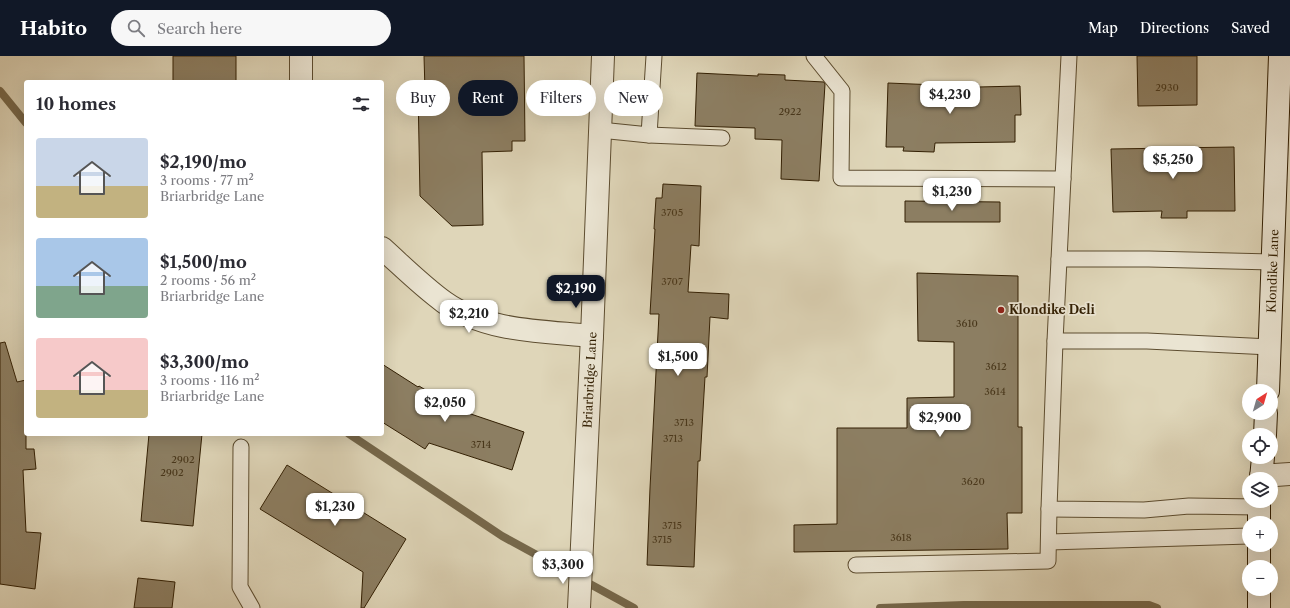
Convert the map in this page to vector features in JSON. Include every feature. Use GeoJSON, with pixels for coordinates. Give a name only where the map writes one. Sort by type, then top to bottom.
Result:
{"type":"FeatureCollection","features":[{"type":"Feature","properties":{"kind":"street"},"geometry":{"type":"LineString","coordinates":[[301,56],[301,80]]}},
{"type":"Feature","properties":{"kind":"street","name":"Briarbridge Lane"},"geometry":{"type":"LineString","coordinates":[[579,608],[603,56]]}},
{"type":"Feature","properties":{"kind":"street","name":"Klondike Lane"},"geometry":{"type":"LineString","coordinates":[[1268,384],[1273,262],[1284,107],[1280,56]]}},
{"type":"Feature","properties":{"kind":"street"},"geometry":{"type":"LineString","coordinates":[[384,250],[445,303],[466,314],[488,322],[510,327],[592,336]]}},
{"type":"Feature","properties":{"kind":"street"},"geometry":{"type":"LineString","coordinates":[[1262,471],[1290,474]]}},
{"type":"Feature","properties":{"kind":"street"},"geometry":{"type":"LineString","coordinates":[[1259,596],[1259,608]]}},
{"type":"Feature","properties":{"kind":"lane"},"geometry":{"type":"LineString","coordinates":[[649,135],[654,56]]}},
{"type":"Feature","properties":{"kind":"lane"},"geometry":{"type":"LineString","coordinates":[[814,56],[842,91],[841,178],[1063,179]]}},
{"type":"Feature","properties":{"kind":"lane"},"geometry":{"type":"LineString","coordinates":[[856,565],[1048,561],[1055,341],[1069,56]]}},
{"type":"Feature","properties":{"kind":"lane"},"geometry":{"type":"LineString","coordinates":[[600,130],[649,135],[722,138]]}},
{"type":"Feature","properties":{"kind":"lane"},"geometry":{"type":"LineString","coordinates":[[1059,259],[1149,259],[1273,262]]}},
{"type":"Feature","properties":{"kind":"lane"},"geometry":{"type":"LineString","coordinates":[[1055,341],[1147,341],[1270,347]]}},
{"type":"Feature","properties":{"kind":"lane"},"geometry":{"type":"LineString","coordinates":[[241,447],[240,587],[252,608]]}},
{"type":"Feature","properties":{"kind":"lane"},"geometry":{"type":"LineString","coordinates":[[1050,509],[1144,510],[1189,506],[1259,510]]}},
{"type":"Feature","properties":{"kind":"lane"},"geometry":{"type":"LineString","coordinates":[[1049,542],[1242,536]]}},
{"type":"Feature","properties":{"kind":"building"},"geometry":{"type":"Polygon","coordinates":[[[173,56],[236,56],[236,80],[173,80],[173,56]]]}},
{"type":"Feature","properties":{"kind":"building"},"geometry":{"type":"Polygon","coordinates":[[[424,56],[524,56],[525,141],[512,141],[512,151],[482,152],[483,225],[452,226],[420,196],[418,116],[450,116],[450,80],[425,80],[424,56]]]}},
{"type":"Feature","properties":{"kind":"building"},"geometry":{"type":"Polygon","coordinates":[[[1137,56],[1197,56],[1197,105],[1138,106],[1137,56]]]}},
{"type":"Feature","properties":{"kind":"building"},"geometry":{"type":"Polygon","coordinates":[[[697,73],[758,76],[758,74],[785,75],[785,80],[824,82],[819,181],[781,179],[782,140],[755,139],[755,128],[695,126],[697,73]]]}},
{"type":"Feature","properties":{"kind":"building"},"geometry":{"type":"Polygon","coordinates":[[[888,83],[937,85],[937,88],[1020,86],[1021,115],[1015,115],[1015,142],[935,143],[934,152],[903,151],[904,147],[886,147],[888,83]]]}},
{"type":"Feature","properties":{"kind":"building"},"geometry":{"type":"Polygon","coordinates":[[[1234,147],[1235,211],[1187,211],[1187,218],[1161,218],[1162,211],[1113,212],[1111,149],[1234,147]]]}},
{"type":"Feature","properties":{"kind":"building"},"geometry":{"type":"Polygon","coordinates":[[[663,184],[701,186],[699,246],[691,245],[688,292],[729,294],[728,319],[710,317],[700,461],[698,461],[694,567],[647,565],[659,314],[650,314],[656,198],[662,198],[663,184]]]}},
{"type":"Feature","properties":{"kind":"building"},"geometry":{"type":"Polygon","coordinates":[[[905,201],[1000,202],[1000,222],[905,222],[905,201]]]}},
{"type":"Feature","properties":{"kind":"building"},"geometry":{"type":"Polygon","coordinates":[[[917,273],[1018,276],[1018,427],[1022,427],[1022,513],[1007,513],[1008,549],[794,552],[794,525],[837,524],[837,428],[907,428],[907,398],[954,397],[954,342],[918,341],[917,273]]]}},
{"type":"Feature","properties":{"kind":"building"},"geometry":{"type":"Polygon","coordinates":[[[5,342],[17,382],[24,380],[24,436],[26,436],[26,449],[34,449],[36,469],[23,470],[26,532],[41,533],[35,589],[0,584],[0,343],[5,342]]]}},
{"type":"Feature","properties":{"kind":"building"},"geometry":{"type":"Polygon","coordinates":[[[384,365],[418,387],[419,386],[459,410],[524,432],[512,470],[429,443],[425,449],[384,423],[384,365]]]}},
{"type":"Feature","properties":{"kind":"building"},"geometry":{"type":"Polygon","coordinates":[[[149,436],[202,436],[193,526],[141,521],[149,436]]]}},
{"type":"Feature","properties":{"kind":"building"},"geometry":{"type":"Polygon","coordinates":[[[287,465],[406,539],[364,608],[361,608],[363,572],[260,509],[287,465]]]}},
{"type":"Feature","properties":{"kind":"building"},"geometry":{"type":"Polygon","coordinates":[[[138,578],[175,582],[172,608],[134,608],[138,578]]]}},
{"type":"Feature","properties":{"kind":"waterway"},"geometry":{"type":"LineString","coordinates":[[0,91],[24,121]]}},
{"type":"Feature","properties":{"kind":"waterway"},"geometry":{"type":"LineString","coordinates":[[352,436],[502,536],[634,608]]}},
{"type":"Feature","properties":{"kind":"waterway"},"geometry":{"type":"LineString","coordinates":[[880,608],[964,605],[1149,605],[1157,608]]}},
{"type":"Feature","properties":{"kind":"place","name":"Klondike Deli"},"geometry":{"type":"Point","coordinates":[1001,310]}}]}
